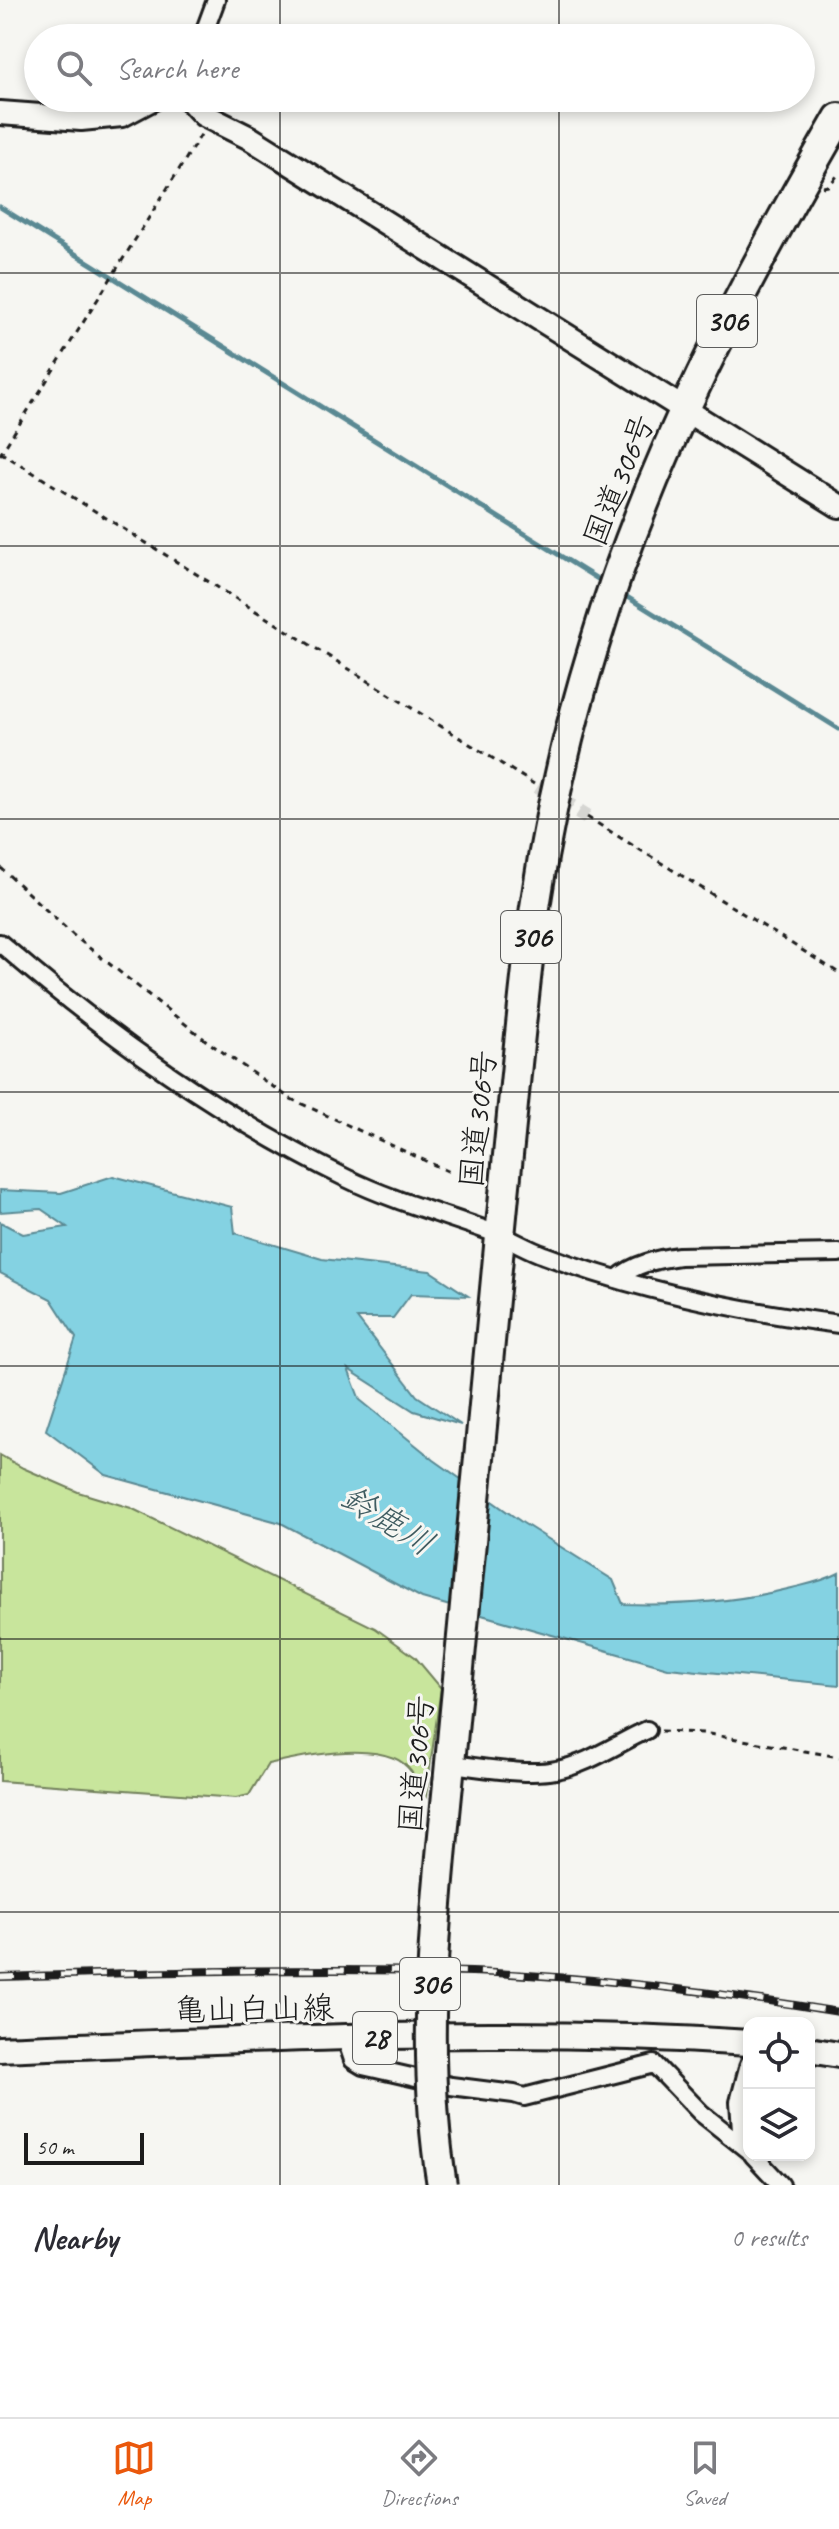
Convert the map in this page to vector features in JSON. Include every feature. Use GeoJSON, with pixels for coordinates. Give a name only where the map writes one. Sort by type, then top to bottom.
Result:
{"type":"FeatureCollection","features":[{"type":"Feature","properties":{"kind":"highway","name":"国道306号"},"geometry":{"type":"LineString","coordinates":[[442,2185],[431,2071],[430,1982],[528,958],[555,804],[594,645],[632,534],[683,410],[738,300],[839,118]]}},
{"type":"Feature","properties":{"kind":"main road","name":"亀山白山線"},"geometry":{"type":"LineString","coordinates":[[0,2049],[566,2034],[743,2043]]}},
{"type":"Feature","properties":{"kind":"main road"},"geometry":{"type":"LineString","coordinates":[[815,2051],[839,2055]]}},
{"type":"Feature","properties":{"kind":"street"},"geometry":{"type":"LineString","coordinates":[[207,24],[216,0]]}},
{"type":"Feature","properties":{"kind":"street"},"geometry":{"type":"LineString","coordinates":[[0,113],[81,119],[128,112]]}},
{"type":"Feature","properties":{"kind":"street"},"geometry":{"type":"LineString","coordinates":[[197,112],[204,123],[250,138],[839,506]]}},
{"type":"Feature","properties":{"kind":"street"},"geometry":{"type":"LineString","coordinates":[[0,943],[98,1024],[243,1123],[348,1179],[500,1243],[617,1279],[708,1303],[839,1324]]}},
{"type":"Feature","properties":{"kind":"street"},"geometry":{"type":"LineString","coordinates":[[617,1279],[626,1271],[663,1258],[679,1256],[839,1253]]}},
{"type":"Feature","properties":{"kind":"street"},"geometry":{"type":"LineString","coordinates":[[449,1766],[555,1770],[592,1757],[647,1730]]}},
{"type":"Feature","properties":{"kind":"street"},"geometry":{"type":"LineString","coordinates":[[346,2039],[353,2060],[363,2066],[451,2086],[524,2097],[654,2064],[701,2113],[743,2146]]}},
{"type":"Feature","properties":{"kind":"street"},"geometry":{"type":"LineString","coordinates":[[743,2087],[739,2102],[743,2123]]}},
{"type":"Feature","properties":{"kind":"street"},"geometry":{"type":"LineString","coordinates":[[758,2161],[781,2185]]}},
{"type":"Feature","properties":{"kind":"path"},"geometry":{"type":"LineString","coordinates":[[204,123],[1,453],[538,786]]}},
{"type":"Feature","properties":{"kind":"path"},"geometry":{"type":"LineString","coordinates":[[819,188],[828,186],[839,174]]}},
{"type":"Feature","properties":{"kind":"path"},"geometry":{"type":"LineString","coordinates":[[587,817],[839,973]]}},
{"type":"Feature","properties":{"kind":"path"},"geometry":{"type":"LineString","coordinates":[[0,867],[127,981],[220,1051],[291,1099],[452,1173]]}},
{"type":"Feature","properties":{"kind":"path"},"geometry":{"type":"LineString","coordinates":[[647,1730],[703,1733],[839,1757]]}},
{"type":"Feature","properties":{"kind":"green space"},"geometry":{"type":"Polygon","coordinates":[[[0,1455],[78,1492],[131,1508],[375,1628],[415,1657],[441,1688],[426,1796],[405,1764],[381,1754],[365,1752],[314,1755],[268,1764],[249,1795],[236,1798],[0,1781],[0,1455]]]}},
{"type":"Feature","properties":{"kind":"water","name":"鈴鹿川"},"geometry":{"type":"Polygon","coordinates":[[[113,1176],[232,1207],[235,1233],[322,1259],[430,1271],[468,1296],[411,1294],[393,1318],[357,1318],[417,1396],[461,1425],[414,1411],[348,1369],[360,1400],[434,1460],[523,1523],[613,1580],[623,1604],[687,1604],[729,1600],[804,1585],[839,1573],[839,1685],[668,1668],[422,1598],[281,1523],[106,1475],[46,1430],[76,1338],[51,1299],[0,1273],[0,1222],[23,1234],[67,1227],[41,1209],[0,1212],[0,1190],[61,1193],[113,1176]]]}},
{"type":"Feature","properties":{"kind":"waterway"},"geometry":{"type":"LineString","coordinates":[[0,207],[604,583]]}},
{"type":"Feature","properties":{"kind":"waterway"},"geometry":{"type":"LineString","coordinates":[[619,592],[839,729]]}},
{"type":"Feature","properties":{"kind":"tunnel"},"geometry":{"type":"LineString","coordinates":[[538,786],[587,817]]}},
{"type":"Feature","properties":{"kind":"railway"},"geometry":{"type":"LineString","coordinates":[[0,1977],[295,1970],[472,1972],[656,1986],[839,2012]]}}]}
